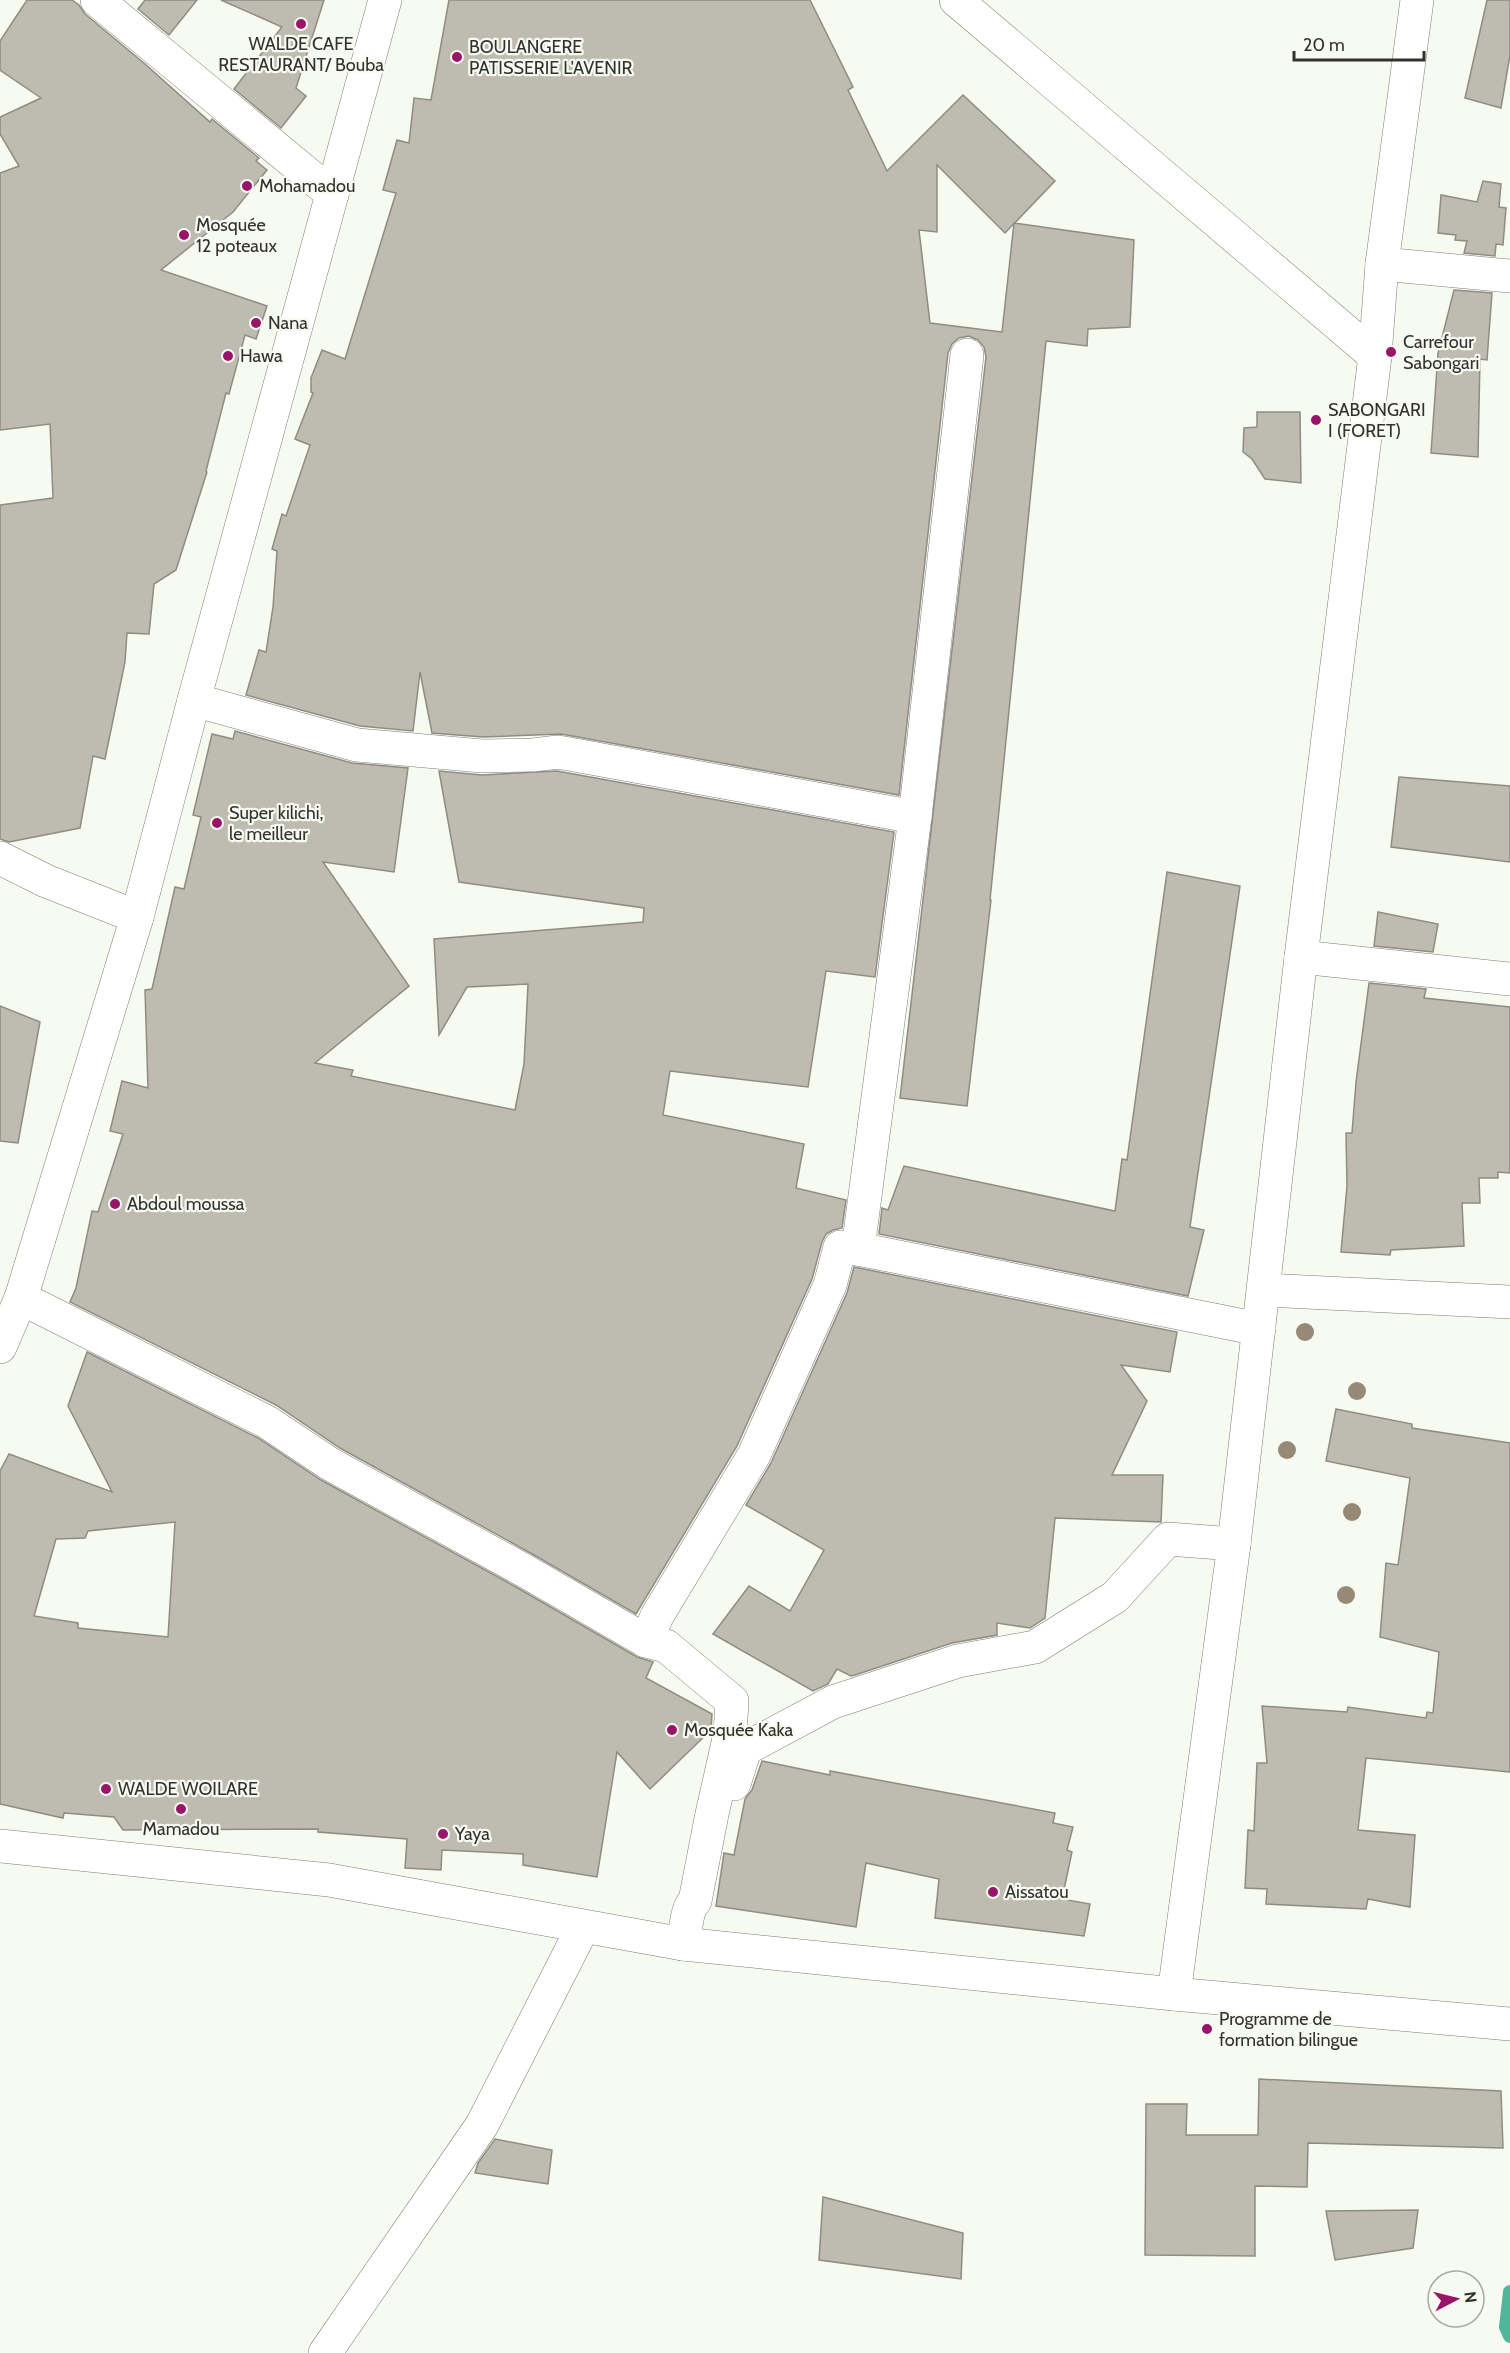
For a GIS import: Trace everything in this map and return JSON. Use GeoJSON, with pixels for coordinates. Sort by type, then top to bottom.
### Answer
{"type":"FeatureCollection","features":[{"type":"Feature","properties":{"kind":"street"},"geometry":{"type":"LineString","coordinates":[[97,0],[332,194]]}},
{"type":"Feature","properties":{"kind":"street"},"geometry":{"type":"LineString","coordinates":[[0,1347],[21,1298],[137,917],[384,0]]}},
{"type":"Feature","properties":{"kind":"street"},"geometry":{"type":"LineString","coordinates":[[956,0],[1375,356]]}},
{"type":"Feature","properties":{"kind":"street"},"geometry":{"type":"LineString","coordinates":[[1174,1994],[1234,1544],[1301,957],[1375,356],[1382,264],[1417,0]]}},
{"type":"Feature","properties":{"kind":"street"},"geometry":{"type":"LineString","coordinates":[[1382,264],[1510,276]]}},
{"type":"Feature","properties":{"kind":"street"},"geometry":{"type":"LineString","coordinates":[[858,1250],[915,817],[967,355]]}},
{"type":"Feature","properties":{"kind":"street"},"geometry":{"type":"LineString","coordinates":[[194,700],[357,745],[482,756],[558,752],[915,817]]}},
{"type":"Feature","properties":{"kind":"street"},"geometry":{"type":"LineString","coordinates":[[0,858],[46,881],[137,917]]}},
{"type":"Feature","properties":{"kind":"street"},"geometry":{"type":"LineString","coordinates":[[1301,957],[1510,979]]}},
{"type":"Feature","properties":{"kind":"street"},"geometry":{"type":"LineString","coordinates":[[646,1641],[657,1616],[754,1455],[830,1285],[840,1247],[1259,1329]]}},
{"type":"Feature","properties":{"kind":"street"},"geometry":{"type":"LineString","coordinates":[[1264,1290],[1510,1302]]}},
{"type":"Feature","properties":{"kind":"street"},"geometry":{"type":"LineString","coordinates":[[21,1298],[267,1422],[330,1464],[525,1571],[646,1641],[666,1646],[732,1701],[730,1734],[695,1901],[691,1904],[683,1944]]}},
{"type":"Feature","properties":{"kind":"street"},"geometry":{"type":"LineString","coordinates":[[700,1877],[711,1865],[745,1749],[833,1702],[958,1661],[1035,1647],[1115,1597],[1168,1539],[1234,1544]]}},
{"type":"Feature","properties":{"kind":"street"},"geometry":{"type":"LineString","coordinates":[[0,1846],[329,1880],[683,1944],[1174,1994],[1510,2024]]}},
{"type":"Feature","properties":{"kind":"street"},"geometry":{"type":"LineString","coordinates":[[326,2353],[482,2125],[583,1927]]}},
{"type":"Feature","properties":{"kind":"building"},"geometry":{"type":"Polygon","coordinates":[[[27,0],[72,0],[85,14],[210,122],[212,119],[259,158],[256,161],[267,170],[233,212],[161,270],[267,306],[256,339],[245,335],[229,394],[226,393],[207,472],[176,570],[154,584],[149,634],[127,633],[125,662],[105,759],[93,756],[80,828],[9,842],[0,839],[0,505],[53,498],[50,424],[0,430],[0,173],[19,166],[0,134],[0,117],[41,98],[0,70],[0,41],[27,0]]]}},
{"type":"Feature","properties":{"kind":"building"},"geometry":{"type":"Polygon","coordinates":[[[145,0],[197,0],[169,35],[138,9],[145,0]]]}},
{"type":"Feature","properties":{"kind":"building"},"geometry":{"type":"Polygon","coordinates":[[[221,0],[324,0],[296,88],[306,96],[281,128],[234,89],[282,27],[221,0]]]}},
{"type":"Feature","properties":{"kind":"building"},"geometry":{"type":"Polygon","coordinates":[[[449,0],[810,0],[853,87],[848,90],[887,171],[963,95],[1055,181],[1015,223],[1134,240],[1130,327],[1088,329],[1087,346],[1046,341],[991,900],[967,1106],[900,1098],[986,357],[984,347],[978,340],[969,336],[959,338],[952,344],[948,353],[899,795],[561,734],[483,737],[432,733],[420,672],[413,731],[360,726],[246,695],[259,650],[266,652],[273,607],[277,551],[272,549],[282,514],[286,516],[310,445],[295,439],[313,393],[311,392],[311,378],[322,350],[345,359],[396,193],[383,190],[397,140],[409,143],[414,98],[431,100],[449,0]],[[937,165],[937,232],[919,230],[930,323],[1002,332],[1014,224],[1005,233],[937,165]]]}},
{"type":"Feature","properties":{"kind":"building"},"geometry":{"type":"Polygon","coordinates":[[[1487,0],[1510,0],[1510,55],[1501,108],[1465,98],[1487,0]]]}},
{"type":"Feature","properties":{"kind":"building"},"geometry":{"type":"Polygon","coordinates":[[[1483,181],[1501,184],[1499,207],[1506,208],[1503,245],[1496,244],[1495,256],[1464,253],[1467,241],[1455,240],[1456,235],[1438,233],[1441,195],[1477,202],[1483,181]]]}},
{"type":"Feature","properties":{"kind":"building"},"geometry":{"type":"Polygon","coordinates":[[[1454,290],[1492,293],[1487,360],[1480,359],[1478,457],[1431,453],[1438,353],[1454,290]]]}},
{"type":"Feature","properties":{"kind":"building"},"geometry":{"type":"Polygon","coordinates":[[[1257,412],[1300,412],[1301,483],[1265,479],[1252,459],[1243,452],[1244,428],[1257,427],[1257,412]]]}},
{"type":"Feature","properties":{"kind":"building"},"geometry":{"type":"Polygon","coordinates":[[[235,731],[352,763],[408,768],[394,872],[323,862],[409,986],[315,1063],[353,1070],[351,1076],[515,1110],[524,1064],[528,984],[467,987],[439,1035],[434,939],[643,922],[644,908],[459,882],[439,771],[482,775],[557,771],[894,832],[875,977],[826,971],[808,1087],[670,1071],[663,1115],[804,1144],[796,1188],[846,1200],[842,1228],[826,1234],[822,1242],[812,1279],[737,1446],[636,1614],[340,1448],[276,1405],[70,1302],[76,1288],[92,1211],[98,1212],[123,1134],[110,1131],[122,1081],[148,1088],[145,990],[152,989],[175,887],[184,889],[201,817],[193,815],[212,734],[233,739],[235,731]]]}},
{"type":"Feature","properties":{"kind":"building"},"geometry":{"type":"Polygon","coordinates":[[[1399,777],[1510,786],[1510,862],[1391,847],[1399,777]]]}},
{"type":"Feature","properties":{"kind":"building"},"geometry":{"type":"Polygon","coordinates":[[[1167,872],[1240,886],[1190,1227],[1204,1230],[1188,1296],[879,1234],[882,1208],[888,1210],[904,1166],[1115,1211],[1122,1159],[1127,1160],[1167,872]]]}},
{"type":"Feature","properties":{"kind":"building"},"geometry":{"type":"Polygon","coordinates":[[[1378,912],[1438,924],[1433,952],[1374,946],[1378,912]]]}},
{"type":"Feature","properties":{"kind":"building"},"geometry":{"type":"Polygon","coordinates":[[[1369,983],[1426,989],[1424,998],[1510,1007],[1510,1173],[1498,1172],[1498,1178],[1479,1178],[1480,1203],[1462,1203],[1464,1246],[1391,1250],[1390,1255],[1341,1252],[1347,1186],[1346,1133],[1352,1133],[1369,983]]]}},
{"type":"Feature","properties":{"kind":"building"},"geometry":{"type":"Polygon","coordinates":[[[0,1006],[40,1022],[18,1143],[0,1141],[0,1006]]]}},
{"type":"Feature","properties":{"kind":"building"},"geometry":{"type":"Polygon","coordinates":[[[854,1267],[1177,1332],[1170,1372],[1121,1365],[1147,1401],[1112,1475],[1163,1475],[1161,1522],[1055,1518],[1045,1618],[1030,1628],[997,1623],[997,1635],[952,1643],[851,1676],[837,1669],[828,1684],[813,1691],[713,1634],[749,1586],[790,1611],[824,1550],[746,1505],[771,1463],[847,1293],[854,1267]]]}},
{"type":"Feature","properties":{"kind":"building"},"geometry":{"type":"Polygon","coordinates":[[[87,1352],[258,1438],[321,1480],[516,1587],[637,1657],[653,1662],[646,1678],[712,1714],[711,1730],[650,1789],[617,1752],[597,1877],[523,1865],[523,1854],[442,1850],[441,1870],[405,1868],[407,1839],[318,1832],[318,1829],[123,1830],[114,1817],[64,1813],[63,1818],[0,1804],[0,1471],[9,1454],[112,1492],[68,1406],[87,1352]],[[175,1522],[88,1531],[85,1538],[56,1539],[34,1616],[78,1623],[78,1628],[168,1637],[175,1522]]]}},
{"type":"Feature","properties":{"kind":"building"},"geometry":{"type":"Polygon","coordinates":[[[1336,1409],[1412,1424],[1412,1428],[1510,1443],[1510,1772],[1366,1758],[1358,1830],[1415,1835],[1410,1907],[1368,1899],[1366,1909],[1266,1904],[1267,1889],[1245,1888],[1248,1830],[1254,1831],[1257,1763],[1267,1763],[1262,1706],[1347,1712],[1348,1707],[1426,1718],[1427,1712],[1433,1713],[1439,1652],[1380,1637],[1386,1563],[1398,1565],[1410,1478],[1326,1461],[1336,1409]]]}},
{"type":"Feature","properties":{"kind":"building"},"geometry":{"type":"Polygon","coordinates":[[[762,1761],[830,1775],[830,1771],[1055,1813],[1053,1823],[1073,1827],[1067,1850],[1072,1852],[1062,1899],[1090,1904],[1084,1936],[935,1918],[939,1879],[866,1863],[856,1927],[716,1906],[724,1853],[734,1855],[745,1799],[752,1790],[762,1761]]]}},
{"type":"Feature","properties":{"kind":"building"},"geometry":{"type":"Polygon","coordinates":[[[1259,2079],[1501,2091],[1503,2148],[1308,2143],[1307,2187],[1255,2186],[1255,2256],[1145,2255],[1146,2104],[1187,2104],[1186,2135],[1258,2135],[1259,2079]]]}},
{"type":"Feature","properties":{"kind":"building"},"geometry":{"type":"Polygon","coordinates":[[[495,2139],[552,2150],[548,2184],[475,2173],[478,2163],[495,2139]]]}},
{"type":"Feature","properties":{"kind":"building"},"geometry":{"type":"Polygon","coordinates":[[[823,2197],[963,2233],[961,2279],[819,2260],[823,2197]]]}},
{"type":"Feature","properties":{"kind":"building"},"geometry":{"type":"Polygon","coordinates":[[[1418,2210],[1413,2248],[1335,2260],[1326,2211],[1418,2210]]]}},
{"type":"Feature","properties":{"kind":"waterway"},"geometry":{"type":"LineString","coordinates":[[1510,2292],[1506,2327],[1510,2336]]}},
{"type":"Feature","properties":{"kind":"place","name":"WALDE CAFE RESTAURANT/ Bouba"},"geometry":{"type":"Point","coordinates":[301,24]}},
{"type":"Feature","properties":{"kind":"place","name":"BOULANGERE PATISSERIE L'AVENIR"},"geometry":{"type":"Point","coordinates":[457,57]}},
{"type":"Feature","properties":{"kind":"place","name":"Mohamadou"},"geometry":{"type":"Point","coordinates":[247,186]}},
{"type":"Feature","properties":{"kind":"place","name":"Mosquée 12 poteaux"},"geometry":{"type":"Point","coordinates":[184,235]}},
{"type":"Feature","properties":{"kind":"place","name":"Nana"},"geometry":{"type":"Point","coordinates":[256,323]}},
{"type":"Feature","properties":{"kind":"place","name":"Carrefour Sabongari"},"geometry":{"type":"Point","coordinates":[1391,352]}},
{"type":"Feature","properties":{"kind":"place","name":"Hawa"},"geometry":{"type":"Point","coordinates":[228,356]}},
{"type":"Feature","properties":{"kind":"place","name":"SABONGARI I (FORET)"},"geometry":{"type":"Point","coordinates":[1316,420]}},
{"type":"Feature","properties":{"kind":"place","name":"Super kilichi, le meilleur"},"geometry":{"type":"Point","coordinates":[217,823]}},
{"type":"Feature","properties":{"kind":"place","name":"Abdoul moussa"},"geometry":{"type":"Point","coordinates":[115,1204]}},
{"type":"Feature","properties":{"kind":"place","name":"Mosquée Kaka"},"geometry":{"type":"Point","coordinates":[672,1730]}},
{"type":"Feature","properties":{"kind":"place","name":"WALDE WOILARE"},"geometry":{"type":"Point","coordinates":[106,1789]}},
{"type":"Feature","properties":{"kind":"place","name":"Mamadou"},"geometry":{"type":"Point","coordinates":[181,1809]}},
{"type":"Feature","properties":{"kind":"place","name":"Yaya"},"geometry":{"type":"Point","coordinates":[443,1834]}},
{"type":"Feature","properties":{"kind":"place","name":"Aissatou"},"geometry":{"type":"Point","coordinates":[993,1892]}},
{"type":"Feature","properties":{"kind":"place","name":"Programme de formation bilingue"},"geometry":{"type":"Point","coordinates":[1207,2029]}}]}
